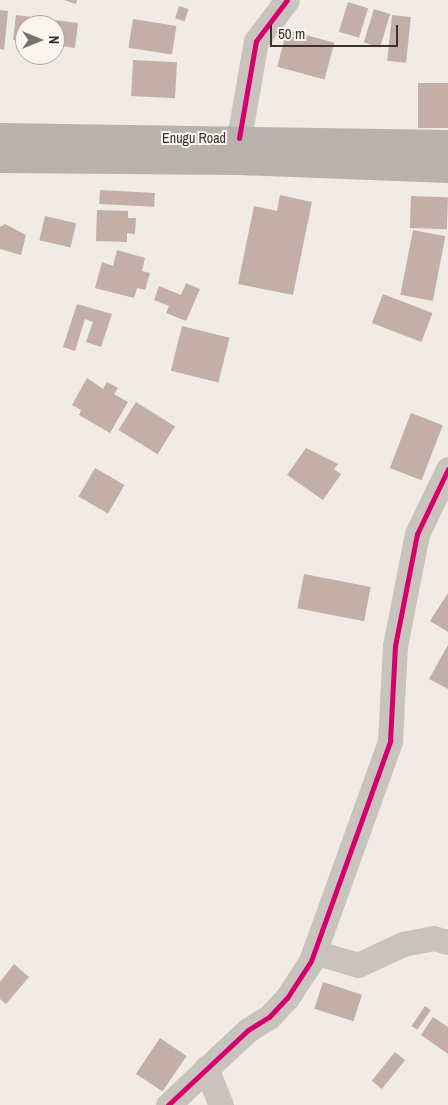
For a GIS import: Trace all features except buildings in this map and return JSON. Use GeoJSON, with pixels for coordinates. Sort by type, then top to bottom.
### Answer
{"type":"FeatureCollection","features":[{"type":"Feature","properties":{"kind":"main road","name":"Enugu Road"},"geometry":{"type":"LineString","coordinates":[[0,137],[240,138],[448,144]]}},
{"type":"Feature","properties":{"kind":"main road"},"geometry":{"type":"LineString","coordinates":[[0,159],[239,161],[448,169]]}},
{"type":"Feature","properties":{"kind":"street"},"geometry":{"type":"LineString","coordinates":[[240,138],[256,41],[287,0]]}},
{"type":"Feature","properties":{"kind":"street"},"geometry":{"type":"LineString","coordinates":[[168,1105],[206,1068],[287,998],[314,952],[390,741],[395,646],[415,543],[448,469]]}},
{"type":"Feature","properties":{"kind":"street"},"geometry":{"type":"LineString","coordinates":[[314,952],[358,965],[403,944],[433,938],[448,942]]}},
{"type":"Feature","properties":{"kind":"street"},"geometry":{"type":"LineString","coordinates":[[206,1068],[221,1105]]}},
{"type":"Feature","properties":{"kind":"cycle path"},"geometry":{"type":"LineString","coordinates":[[239,138],[256,41],[287,0]]}},
{"type":"Feature","properties":{"kind":"cycle path"},"geometry":{"type":"LineString","coordinates":[[168,1105],[248,1030],[269,1017],[287,998],[311,961],[390,741],[395,646],[417,534],[448,469]]}}]}
